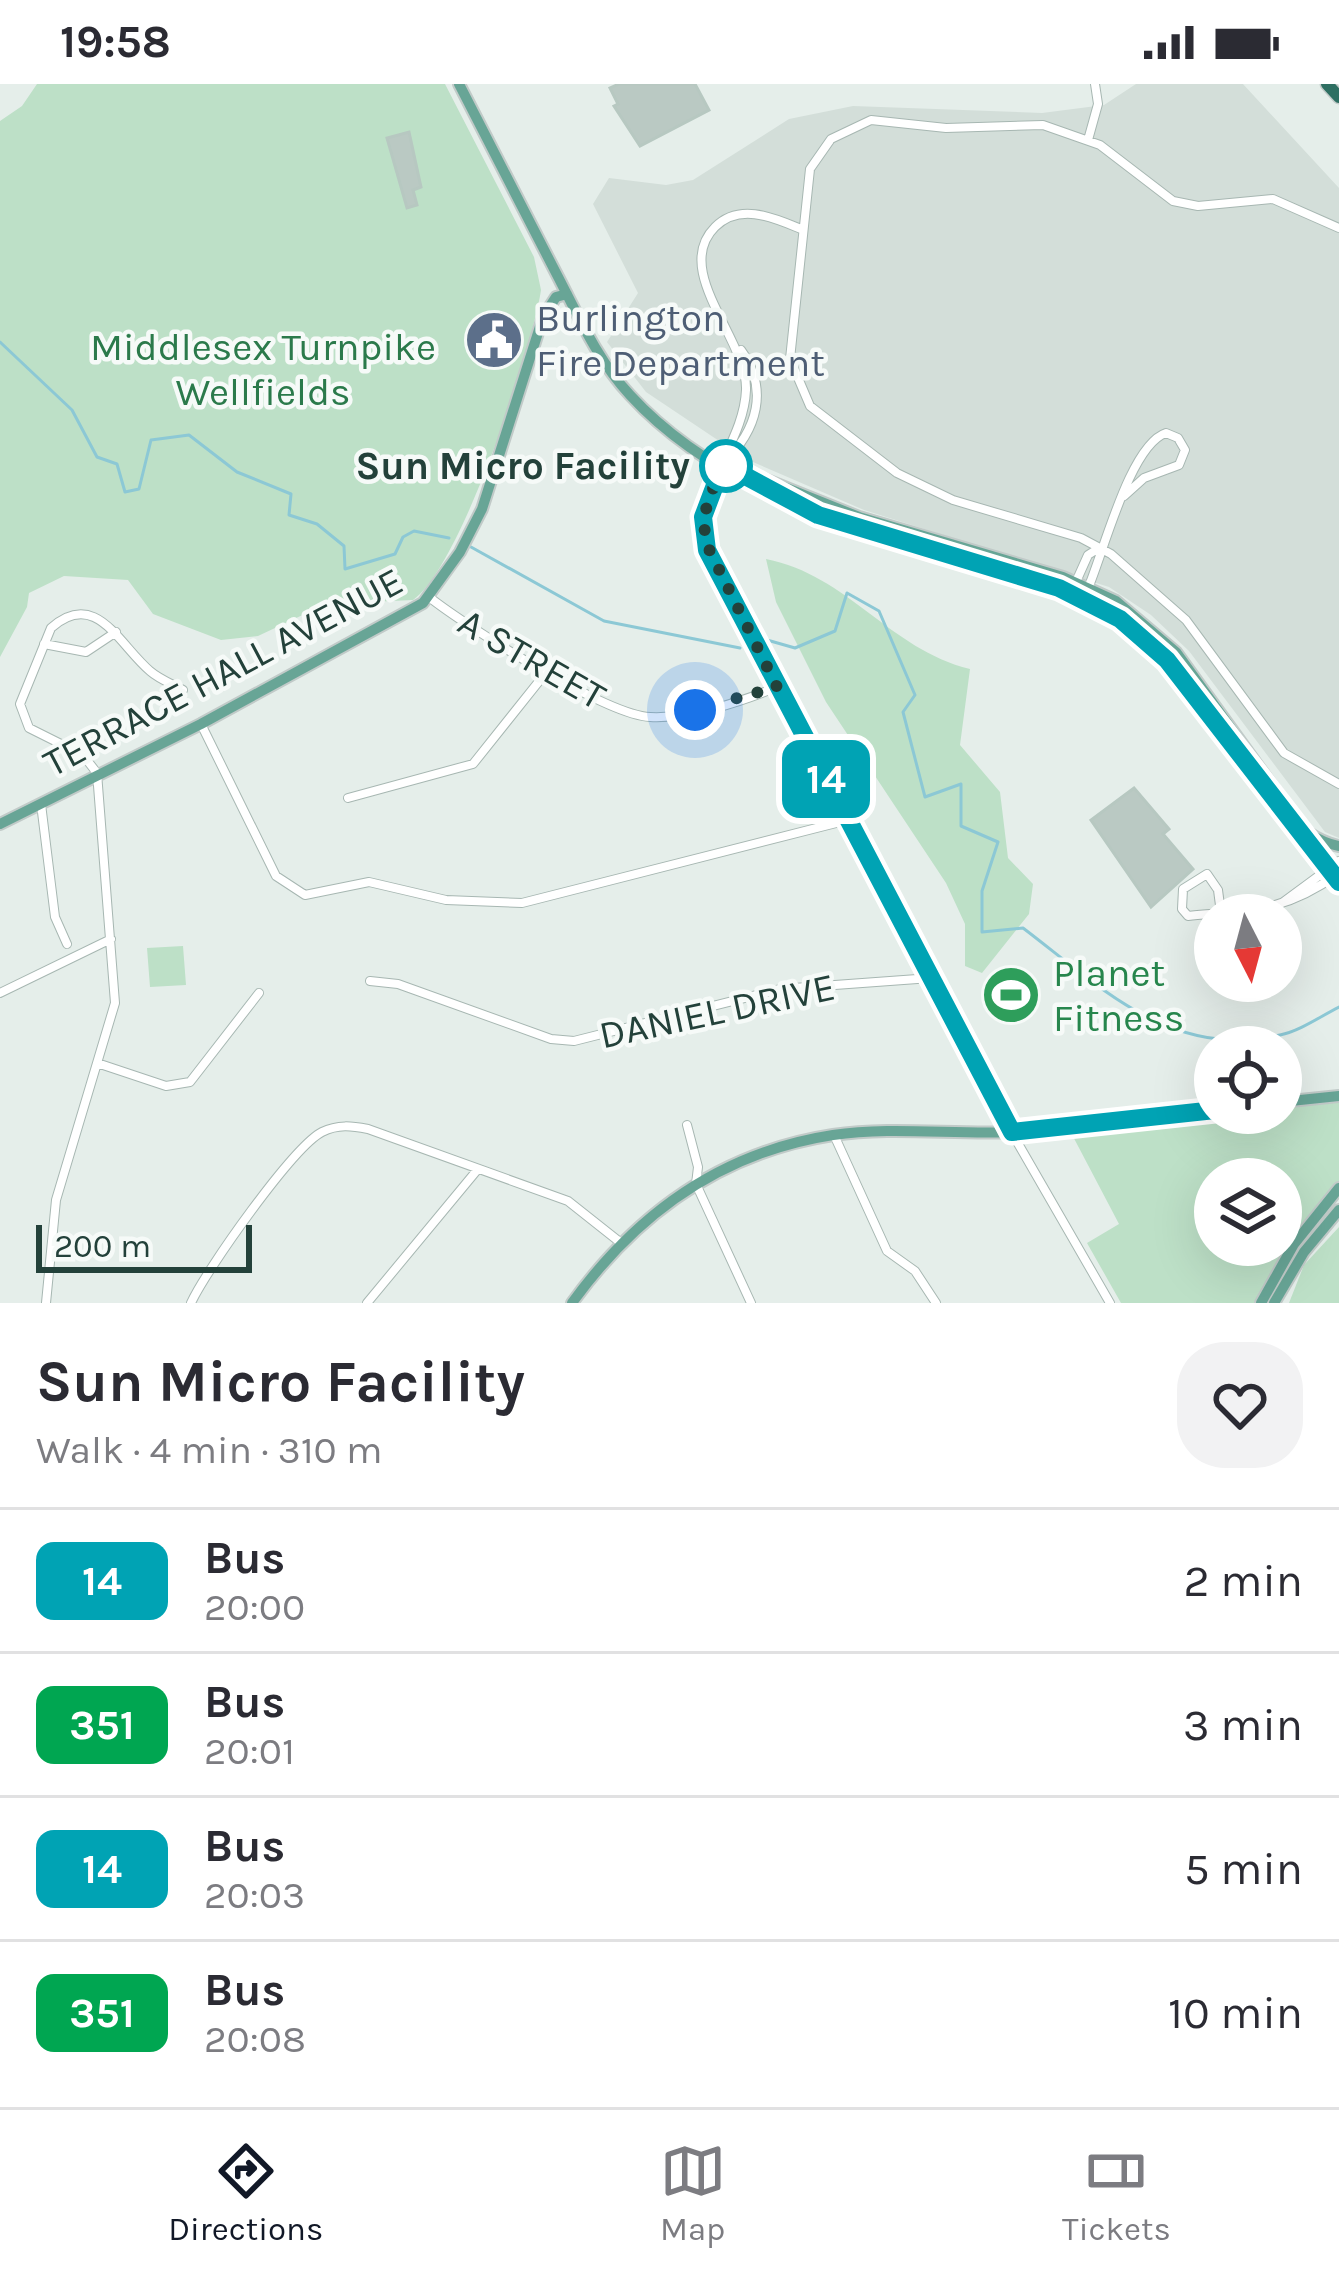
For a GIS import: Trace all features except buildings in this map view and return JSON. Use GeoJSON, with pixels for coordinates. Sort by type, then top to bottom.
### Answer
{"type":"FeatureCollection","features":[{"type":"Feature","properties":{"kind":"highway"},"geometry":{"type":"LineString","coordinates":[[1327,84],[1339,97]]}},
{"type":"Feature","properties":{"kind":"main road"},"geometry":{"type":"LineString","coordinates":[[459,84],[567,293],[628,394],[668,431],[723,464],[860,517],[1080,590],[1138,616],[1176,652],[1336,872]]}},
{"type":"Feature","properties":{"kind":"main road","name":"TERRACE HALL AVENUE"},"geometry":{"type":"LineString","coordinates":[[0,824],[393,623],[429,597],[482,509],[543,317],[556,297],[567,293]]}},
{"type":"Feature","properties":{"kind":"main road"},"geometry":{"type":"LineString","coordinates":[[1301,829],[1339,846]]}},
{"type":"Feature","properties":{"kind":"main road"},"geometry":{"type":"LineString","coordinates":[[1302,1100],[1339,1096]]}},
{"type":"Feature","properties":{"kind":"main road"},"geometry":{"type":"LineString","coordinates":[[575,1302],[621,1243],[696,1184],[754,1155],[834,1135],[1012,1132],[1194,1112]]}},
{"type":"Feature","properties":{"kind":"main road"},"geometry":{"type":"LineString","coordinates":[[1261,1303],[1294,1244],[1339,1188]]}},
{"type":"Feature","properties":{"kind":"main road"},"geometry":{"type":"LineString","coordinates":[[1274,1303],[1304,1252],[1339,1210]]}},
{"type":"Feature","properties":{"kind":"street"},"geometry":{"type":"LineString","coordinates":[[1088,140],[1098,104],[1096,84]]}},
{"type":"Feature","properties":{"kind":"street"},"geometry":{"type":"LineString","coordinates":[[1339,228],[1273,199],[1198,206],[1173,201],[1118,156],[1043,125],[858,124],[831,139],[816,157],[806,182],[790,359],[796,383],[810,406],[879,460],[932,491],[1101,548],[1186,620],[1284,753],[1339,784]]}},
{"type":"Feature","properties":{"kind":"street"},"geometry":{"type":"LineString","coordinates":[[801,229],[745,213],[720,222],[708,235],[702,273],[733,339],[746,394],[705,508],[704,539],[1012,1132],[1110,1303]]}},
{"type":"Feature","properties":{"kind":"street"},"geometry":{"type":"LineString","coordinates":[[1080,590],[1088,555],[1101,548],[1124,496],[1151,441],[1170,434],[1183,444],[1183,460],[1170,470],[1144,478],[1124,496]]}},
{"type":"Feature","properties":{"kind":"street"},"geometry":{"type":"LineString","coordinates":[[1151,441],[1150,461],[1170,470]]}},
{"type":"Feature","properties":{"kind":"street","name":"A STREET"},"geometry":{"type":"LineString","coordinates":[[429,597],[616,708],[647,717],[777,687]]}},
{"type":"Feature","properties":{"kind":"street"},"geometry":{"type":"LineString","coordinates":[[46,1303],[56,1200],[115,1003],[97,773],[82,755],[24,722],[20,704],[44,644],[59,621],[79,614],[99,617],[148,670],[183,690]]}},
{"type":"Feature","properties":{"kind":"street"},"geometry":{"type":"LineString","coordinates":[[44,644],[86,652],[116,632]]}},
{"type":"Feature","properties":{"kind":"street"},"geometry":{"type":"LineString","coordinates":[[348,798],[473,764],[548,670]]}},
{"type":"Feature","properties":{"kind":"street"},"geometry":{"type":"LineString","coordinates":[[202,724],[276,876],[305,895],[369,882],[446,900],[522,903],[848,820]]}},
{"type":"Feature","properties":{"kind":"street"},"geometry":{"type":"LineString","coordinates":[[41,802],[55,917],[67,944]]}},
{"type":"Feature","properties":{"kind":"street"},"geometry":{"type":"LineString","coordinates":[[1302,898],[1336,872]]}},
{"type":"Feature","properties":{"kind":"street"},"geometry":{"type":"LineString","coordinates":[[1207,874],[1218,890],[1221,913],[1188,916],[1182,909],[1183,889],[1207,874]]}},
{"type":"Feature","properties":{"kind":"street"},"geometry":{"type":"LineString","coordinates":[[0,993],[111,939]]}},
{"type":"Feature","properties":{"kind":"street","name":"DANIEL DRIVE"},"geometry":{"type":"LineString","coordinates":[[370,981],[398,984],[551,1039],[574,1041],[801,986],[931,978]]}},
{"type":"Feature","properties":{"kind":"street"},"geometry":{"type":"LineString","coordinates":[[97,1063],[166,1086],[190,1082],[259,993]]}},
{"type":"Feature","properties":{"kind":"street"},"geometry":{"type":"LineString","coordinates":[[687,1125],[698,1167],[696,1184],[751,1303]]}},
{"type":"Feature","properties":{"kind":"street"},"geometry":{"type":"LineString","coordinates":[[191,1303],[291,1161],[327,1130],[368,1129],[568,1201],[621,1243]]}},
{"type":"Feature","properties":{"kind":"street"},"geometry":{"type":"LineString","coordinates":[[834,1135],[887,1251],[913,1269],[936,1303]]}},
{"type":"Feature","properties":{"kind":"street"},"geometry":{"type":"LineString","coordinates":[[367,1303],[479,1168]]}},
{"type":"Feature","properties":{"kind":"shaded area"},"geometry":{"type":"Polygon","coordinates":[[[1136,84],[1243,84],[1339,188],[1339,838],[1325,832],[1189,651],[1151,615],[1109,587],[864,510],[746,459],[646,392],[607,342],[638,293],[593,204],[609,178],[666,185],[693,180],[789,119],[853,106],[1042,113],[1104,105],[1136,84]]]}},
{"type":"Feature","properties":{"kind":"green space","name":"Middlesex Turnpike Wellfields"},"geometry":{"type":"Polygon","coordinates":[[[37,84],[445,84],[534,257],[541,290],[524,360],[472,504],[432,580],[413,600],[326,604],[258,636],[221,640],[153,614],[128,580],[64,576],[29,593],[27,607],[0,657],[0,121],[22,106],[37,84]]]}},
{"type":"Feature","properties":{"kind":"green space"},"geometry":{"type":"Polygon","coordinates":[[[766,559],[821,580],[915,646],[970,669],[960,745],[1000,792],[1008,858],[1033,884],[1029,914],[982,973],[965,966],[965,924],[946,883],[826,702],[776,602],[766,559]]]}},
{"type":"Feature","properties":{"kind":"green space"},"geometry":{"type":"Polygon","coordinates":[[[183,946],[186,985],[150,987],[147,948],[183,946]]]}},
{"type":"Feature","properties":{"kind":"green space"},"geometry":{"type":"Polygon","coordinates":[[[1339,1096],[1339,1188],[1302,1234],[1302,1158],[1194,1158],[1194,1266],[1282,1266],[1261,1303],[1121,1303],[1087,1243],[1119,1224],[1068,1127],[1194,1115],[1194,1134],[1302,1134],[1302,1100],[1339,1096]]]}},
{"type":"Feature","properties":{"kind":"green space"},"geometry":{"type":"Polygon","coordinates":[[[1339,1227],[1339,1303],[1289,1303],[1304,1265],[1339,1227]]]}},
{"type":"Feature","properties":{"kind":"waterway"},"geometry":{"type":"LineString","coordinates":[[0,342],[72,410],[97,457],[117,464],[125,492],[139,489],[151,440],[189,435],[237,472],[291,494],[289,515],[317,524],[344,546],[345,569],[395,554],[403,537],[414,531],[449,538]]}},
{"type":"Feature","properties":{"kind":"waterway"},"geometry":{"type":"LineString","coordinates":[[471,547],[604,621],[740,648]]}},
{"type":"Feature","properties":{"kind":"waterway"},"geometry":{"type":"LineString","coordinates":[[767,640],[795,648],[835,631],[847,593],[879,611],[915,695],[903,712],[925,797],[961,784],[961,826],[998,842],[982,891],[982,932],[1023,928],[1141,1013],[1205,1037],[1241,1040],[1280,1035],[1339,1007]]}},
{"type":"Feature","properties":{"kind":"bus line","name":"14"},"geometry":{"type":"LineString","coordinates":[[1194,1112],[1012,1132],[707,550],[703,517],[723,464],[769,493],[818,515],[1059,588],[1120,619],[1167,660],[1339,882]]}},
{"type":"Feature","properties":{"kind":"place","name":"Burlington Fire Department"},"geometry":{"type":"Point","coordinates":[494,340]}},
{"type":"Feature","properties":{"kind":"place","name":"Sun Micro Facility"},"geometry":{"type":"Point","coordinates":[726,466]}},
{"type":"Feature","properties":{"kind":"place","name":"Planet Fitness"},"geometry":{"type":"Point","coordinates":[1011,995]}},
{"type":"Feature","properties":{"kind":"route"},"geometry":{"type":"LineString","coordinates":[[695,710],[777,687],[704,539],[707,499],[723,464],[726,466]]}}]}
